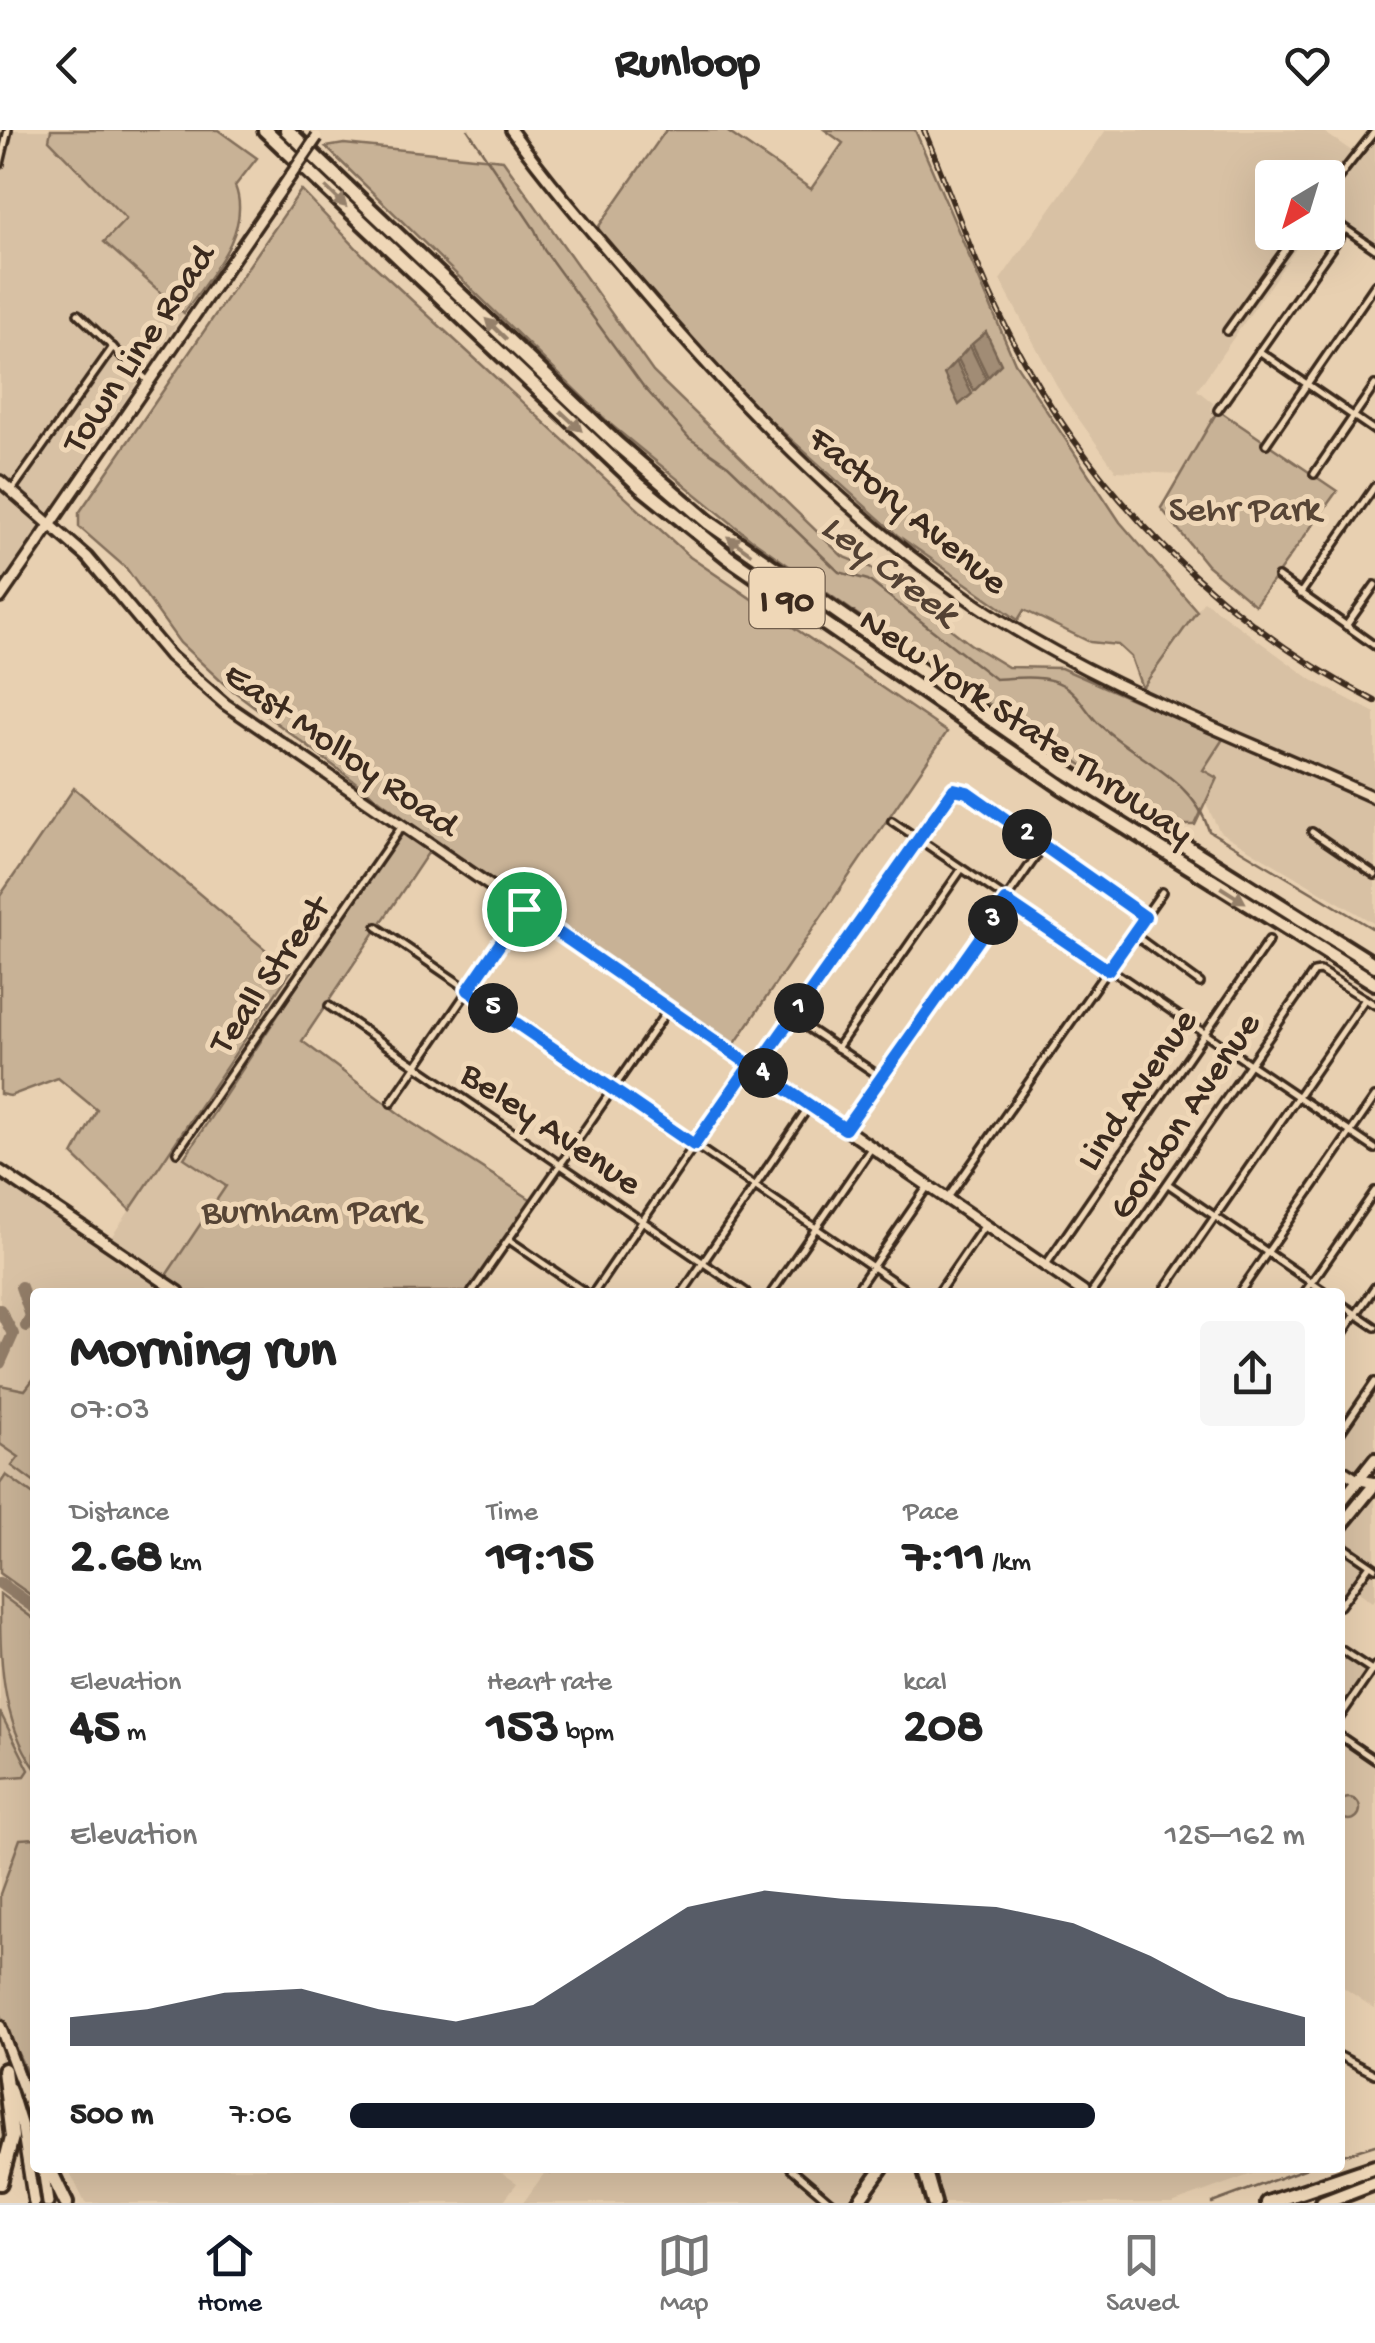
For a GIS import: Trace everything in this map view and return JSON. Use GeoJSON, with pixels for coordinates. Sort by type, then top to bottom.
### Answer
{"type":"FeatureCollection","features":[{"type":"Feature","properties":{"kind":"highway","name":"New York State Thruway"},"geometry":{"type":"LineString","coordinates":[[265,130],[640,486],[728,557],[1062,787],[1375,983]]}},
{"type":"Feature","properties":{"kind":"highway","name":"New York State Thruway"},"geometry":{"type":"LineString","coordinates":[[287,130],[616,443],[708,522],[1066,772],[1375,965]]}},
{"type":"Feature","properties":{"kind":"highway"},"geometry":{"type":"LineString","coordinates":[[0,2183],[12,2136],[2,2066]]}},
{"type":"Feature","properties":{"kind":"highway"},"geometry":{"type":"LineString","coordinates":[[1268,2203],[1375,2166]]}},
{"type":"Feature","properties":{"kind":"highway"},"geometry":{"type":"LineString","coordinates":[[49,2173],[66,2203]]}},
{"type":"Feature","properties":{"kind":"highway"},"geometry":{"type":"LineString","coordinates":[[925,2173],[931,2203]]}},
{"type":"Feature","properties":{"kind":"highway"},"geometry":{"type":"LineString","coordinates":[[1323,2203],[1375,2183]]}},
{"type":"Feature","properties":{"kind":"main road"},"geometry":{"type":"LineString","coordinates":[[1345,1496],[1375,1459]]}},
{"type":"Feature","properties":{"kind":"main road"},"geometry":{"type":"LineString","coordinates":[[1345,1521],[1375,1483]]}},
{"type":"Feature","properties":{"kind":"main road"},"geometry":{"type":"LineString","coordinates":[[857,2203],[878,2173]]}},
{"type":"Feature","properties":{"kind":"street"},"geometry":{"type":"LineString","coordinates":[[0,164],[8,130]]}},
{"type":"Feature","properties":{"kind":"street","name":"Factory Avenue"},"geometry":{"type":"LineString","coordinates":[[511,130],[727,389],[793,456],[917,561],[974,604],[1056,651],[1375,798]]}},
{"type":"Feature","properties":{"kind":"street"},"geometry":{"type":"LineString","coordinates":[[1345,170],[1375,131]]}},
{"type":"Feature","properties":{"kind":"street","name":"Town Line Road"},"geometry":{"type":"LineString","coordinates":[[0,598],[319,133]]}},
{"type":"Feature","properties":{"kind":"street"},"geometry":{"type":"LineString","coordinates":[[1345,229],[1375,249]]}},
{"type":"Feature","properties":{"kind":"street"},"geometry":{"type":"LineString","coordinates":[[1227,331],[1285,250]]}},
{"type":"Feature","properties":{"kind":"street"},"geometry":{"type":"LineString","coordinates":[[1218,410],[1330,250]]}},
{"type":"Feature","properties":{"kind":"street"},"geometry":{"type":"LineString","coordinates":[[1266,444],[1375,285]]}},
{"type":"Feature","properties":{"kind":"street"},"geometry":{"type":"LineString","coordinates":[[78,314],[148,382]]}},
{"type":"Feature","properties":{"kind":"street"},"geometry":{"type":"LineString","coordinates":[[12,490],[113,347]]}},
{"type":"Feature","properties":{"kind":"street"},"geometry":{"type":"LineString","coordinates":[[1260,352],[1375,431]]}},
{"type":"Feature","properties":{"kind":"street"},"geometry":{"type":"LineString","coordinates":[[1314,474],[1375,385]]}},
{"type":"Feature","properties":{"kind":"street","name":"East Molloy Road"},"geometry":{"type":"LineString","coordinates":[[0,482],[100,570],[170,656],[202,686],[1077,1288]]}},
{"type":"Feature","properties":{"kind":"street"},"geometry":{"type":"LineString","coordinates":[[1300,594],[1375,486]]}},
{"type":"Feature","properties":{"kind":"street"},"geometry":{"type":"LineString","coordinates":[[1278,578],[1375,646]]}},
{"type":"Feature","properties":{"kind":"street"},"geometry":{"type":"LineString","coordinates":[[1346,626],[1375,586]]}},
{"type":"Feature","properties":{"kind":"street"},"geometry":{"type":"LineString","coordinates":[[597,1288],[694,1145],[792,1018],[948,795],[960,788],[967,792],[1145,917]]}},
{"type":"Feature","properties":{"kind":"street"},"geometry":{"type":"LineString","coordinates":[[892,822],[1375,1148]]}},
{"type":"Feature","properties":{"kind":"street","name":"Teall Street"},"geometry":{"type":"LineString","coordinates":[[176,1152],[402,826]]}},
{"type":"Feature","properties":{"kind":"street"},"geometry":{"type":"LineString","coordinates":[[1312,832],[1375,875]]}},
{"type":"Feature","properties":{"kind":"street"},"geometry":{"type":"LineString","coordinates":[[845,1129],[1044,846]]}},
{"type":"Feature","properties":{"kind":"street"},"geometry":{"type":"LineString","coordinates":[[837,1048],[961,869]]}},
{"type":"Feature","properties":{"kind":"street"},"geometry":{"type":"LineString","coordinates":[[947,1199],[1162,892]]}},
{"type":"Feature","properties":{"kind":"street"},"geometry":{"type":"LineString","coordinates":[[390,1103],[524,909]]}},
{"type":"Feature","properties":{"kind":"street"},"geometry":{"type":"LineString","coordinates":[[377,927],[903,1288]]}},
{"type":"Feature","properties":{"kind":"street"},"geometry":{"type":"LineString","coordinates":[[1132,934],[1200,983]]}},
{"type":"Feature","properties":{"kind":"street","name":"Lind Avenue"},"geometry":{"type":"LineString","coordinates":[[1045,1266],[1269,940]]}},
{"type":"Feature","properties":{"kind":"street","name":"Gordon Avenue"},"geometry":{"type":"LineString","coordinates":[[1095,1288],[1308,978],[1320,971],[1365,999]]}},
{"type":"Feature","properties":{"kind":"street"},"geometry":{"type":"LineString","coordinates":[[1166,1288],[1365,999],[1375,1005]]}},
{"type":"Feature","properties":{"kind":"street","name":"Beley Avenue"},"geometry":{"type":"LineString","coordinates":[[329,1006],[740,1288]]}},
{"type":"Feature","properties":{"kind":"street"},"geometry":{"type":"LineString","coordinates":[[475,1288],[669,1008]]}},
{"type":"Feature","properties":{"kind":"street"},"geometry":{"type":"LineString","coordinates":[[792,1018],[882,1078]]}},
{"type":"Feature","properties":{"kind":"street"},"geometry":{"type":"LineString","coordinates":[[1243,1288],[1375,1097]]}},
{"type":"Feature","properties":{"kind":"street"},"geometry":{"type":"LineString","coordinates":[[686,1288],[810,1105]]}},
{"type":"Feature","properties":{"kind":"street"},"geometry":{"type":"LineString","coordinates":[[775,1288],[872,1147]]}},
{"type":"Feature","properties":{"kind":"street"},"geometry":{"type":"LineString","coordinates":[[0,1171],[172,1288]]}},
{"type":"Feature","properties":{"kind":"street"},"geometry":{"type":"LineString","coordinates":[[1168,1184],[1320,1288]]}},
{"type":"Feature","properties":{"kind":"street"},"geometry":{"type":"LineString","coordinates":[[858,1288],[928,1186]]}},
{"type":"Feature","properties":{"kind":"street"},"geometry":{"type":"LineString","coordinates":[[1309,1288],[1375,1191]]}},
{"type":"Feature","properties":{"kind":"street"},"geometry":{"type":"LineString","coordinates":[[942,1288],[985,1225]]}},
{"type":"Feature","properties":{"kind":"street"},"geometry":{"type":"LineString","coordinates":[[508,1240],[578,1288]]}},
{"type":"Feature","properties":{"kind":"street"},"geometry":{"type":"LineString","coordinates":[[1345,1330],[1375,1287]]}},
{"type":"Feature","properties":{"kind":"street"},"geometry":{"type":"LineString","coordinates":[[1345,1306],[1375,1326]]}},
{"type":"Feature","properties":{"kind":"street"},"geometry":{"type":"LineString","coordinates":[[1345,1426],[1375,1382]]}},
{"type":"Feature","properties":{"kind":"street"},"geometry":{"type":"LineString","coordinates":[[1345,1471],[1356,1479],[1375,1483]]}},
{"type":"Feature","properties":{"kind":"street"},"geometry":{"type":"LineString","coordinates":[[1345,1547],[1373,1566],[1345,1600]]}},
{"type":"Feature","properties":{"kind":"street"},"geometry":{"type":"LineString","coordinates":[[1345,1652],[1374,1669],[1345,1710]]}},
{"type":"Feature","properties":{"kind":"street"},"geometry":{"type":"LineString","coordinates":[[1345,1739],[1375,1760]]}},
{"type":"Feature","properties":{"kind":"street"},"geometry":{"type":"LineString","coordinates":[[0,2026],[30,2107]]}},
{"type":"Feature","properties":{"kind":"street"},"geometry":{"type":"LineString","coordinates":[[1345,2059],[1375,2074]]}},
{"type":"Feature","properties":{"kind":"street"},"geometry":{"type":"LineString","coordinates":[[2,2066],[22,2127],[34,2203]]}},
{"type":"Feature","properties":{"kind":"street"},"geometry":{"type":"LineString","coordinates":[[46,2173],[48,2203]]}},
{"type":"Feature","properties":{"kind":"street"},"geometry":{"type":"LineString","coordinates":[[797,2173],[832,2203]]}},
{"type":"Feature","properties":{"kind":"shaded area"},"geometry":{"type":"Polygon","coordinates":[[[0,130],[51,130],[49,140],[127,219],[105,243],[184,313],[0,585],[0,130]]]}},
{"type":"Feature","properties":{"kind":"shaded area"},"geometry":{"type":"Polygon","coordinates":[[[1106,130],[1321,130],[1359,156],[1375,140],[1375,246],[1345,226],[1345,160],[1255,160],[1255,250],[1295,250],[1197,390],[1213,403],[1211,409],[1219,418],[1180,474],[1116,471],[1063,397],[1000,280],[1106,130]]]}},
{"type":"Feature","properties":{"kind":"shaded area"},"geometry":{"type":"Polygon","coordinates":[[[986,332],[1001,364],[988,377],[972,344],[986,332]]]}},
{"type":"Feature","properties":{"kind":"shaded area"},"geometry":{"type":"Polygon","coordinates":[[[970,346],[986,379],[974,391],[958,359],[970,346]]]}},
{"type":"Feature","properties":{"kind":"shaded area"},"geometry":{"type":"Polygon","coordinates":[[[956,361],[972,394],[959,405],[944,374],[956,361]]]}},
{"type":"Feature","properties":{"kind":"shaded area"},"geometry":{"type":"Polygon","coordinates":[[[1204,601],[1312,680],[1375,713],[1375,924],[1220,832],[1205,802],[1216,778],[1203,770],[1231,726],[1142,688],[1204,601]]]}},
{"type":"Feature","properties":{"kind":"shaded area"},"geometry":{"type":"Polygon","coordinates":[[[171,1150],[226,1185],[165,1277],[110,1239],[171,1150]]]}},
{"type":"Feature","properties":{"kind":"shaded area"},"geometry":{"type":"Polygon","coordinates":[[[0,1177],[160,1288],[30,1288],[30,2129],[0,2139],[0,1177]]]}},
{"type":"Feature","properties":{"kind":"shaded area"},"geometry":{"type":"Polygon","coordinates":[[[1375,1389],[1375,1453],[1345,1490],[1345,1431],[1375,1389]]]}},
{"type":"Feature","properties":{"kind":"shaded area"},"geometry":{"type":"Polygon","coordinates":[[[1375,1496],[1373,1602],[1356,1590],[1345,1605],[1345,1531],[1375,1496]]]}},
{"type":"Feature","properties":{"kind":"shaded area"},"geometry":{"type":"Polygon","coordinates":[[[1345,1656],[1366,1670],[1345,1704],[1345,1656]]]}},
{"type":"Feature","properties":{"kind":"shaded area"},"geometry":{"type":"Polygon","coordinates":[[[1345,1744],[1375,1765],[1375,2009],[1345,1988],[1345,1744]]]}},
{"type":"Feature","properties":{"kind":"shaded area"},"geometry":{"type":"Polygon","coordinates":[[[70,2173],[502,2173],[517,2183],[502,2203],[85,2203],[70,2173]]]}},
{"type":"Feature","properties":{"kind":"shaded area"},"geometry":{"type":"Polygon","coordinates":[[[544,2173],[866,2173],[845,2203],[523,2203],[544,2173]]]}},
{"type":"Feature","properties":{"kind":"shaded area"},"geometry":{"type":"Polygon","coordinates":[[[934,2173],[1255,2173],[1172,2203],[943,2203],[934,2173]]]}},
{"type":"Feature","properties":{"kind":"green space"},"geometry":{"type":"Polygon","coordinates":[[[51,130],[218,130],[257,158],[235,186],[239,203],[233,237],[184,313],[104,242],[126,219],[49,140],[51,130]]]}},
{"type":"Feature","properties":{"kind":"green space"},"geometry":{"type":"Polygon","coordinates":[[[666,130],[725,130],[811,189],[843,143],[825,130],[915,130],[1015,363],[1120,522],[1197,611],[1142,688],[1131,657],[1118,645],[1090,642],[1024,610],[1018,620],[897,535],[731,385],[597,229],[666,130]]]}},
{"type":"Feature","properties":{"kind":"green space"},"geometry":{"type":"Polygon","coordinates":[[[344,144],[503,160],[653,372],[842,556],[870,567],[970,644],[1008,667],[1061,668],[1223,739],[1203,770],[1217,778],[1195,825],[1173,825],[919,658],[751,539],[610,424],[326,147],[344,144]]]}},
{"type":"Feature","properties":{"kind":"green space"},"geometry":{"type":"Polygon","coordinates":[[[301,190],[365,257],[690,557],[947,732],[734,1045],[406,820],[223,683],[180,643],[126,568],[79,527],[79,513],[301,190]]]}},
{"type":"Feature","properties":{"kind":"green space","name":"Sehr Park"},"geometry":{"type":"Polygon","coordinates":[[[1218,410],[1337,491],[1255,605],[1207,565],[1161,508],[1218,410]]]}},
{"type":"Feature","properties":{"kind":"green space"},"geometry":{"type":"Polygon","coordinates":[[[74,788],[291,971],[130,1210],[73,1155],[97,1110],[58,1078],[10,1096],[0,1094],[0,896],[74,788]]]}},
{"type":"Feature","properties":{"kind":"green space","name":"Burnham Park"},"geometry":{"type":"Polygon","coordinates":[[[399,831],[430,850],[302,1041],[409,1121],[532,1200],[472,1288],[181,1288],[165,1277],[226,1186],[184,1158],[399,831]]]}},
{"type":"Feature","properties":{"kind":"green space"},"geometry":{"type":"Polygon","coordinates":[[[30,1384],[30,1479],[12,1466],[19,1457],[0,1444],[0,1385],[25,1390],[30,1384]]]}},
{"type":"Feature","properties":{"kind":"green space"},"geometry":{"type":"Polygon","coordinates":[[[6,1475],[30,1492],[30,1594],[0,1573],[0,1484],[6,1475]]]}},
{"type":"Feature","properties":{"kind":"green space"},"geometry":{"type":"Polygon","coordinates":[[[0,1594],[30,1616],[30,1760],[15,1729],[2,1663],[0,1594]]]}},
{"type":"Feature","properties":{"kind":"green space"},"geometry":{"type":"Polygon","coordinates":[[[0,1712],[29,1770],[25,1776],[0,1778],[0,1712]]]}},
{"type":"Feature","properties":{"kind":"green space"},"geometry":{"type":"Polygon","coordinates":[[[1345,1799],[1353,1799],[1359,1805],[1357,1817],[1345,1819],[1345,1799]]]}},
{"type":"Feature","properties":{"kind":"green space"},"geometry":{"type":"Polygon","coordinates":[[[30,1838],[30,2079],[0,2015],[0,1894],[20,1839],[30,1838]]]}},
{"type":"Feature","properties":{"kind":"waterway","name":"Ley Creek"},"geometry":{"type":"LineString","coordinates":[[468,130],[535,230],[544,250],[643,386],[689,438],[728,465],[839,572],[868,580],[995,679],[1039,678],[1063,685],[1100,725],[1191,797],[1209,831],[1375,930]]}},
{"type":"Feature","properties":{"kind":"waterway"},"geometry":{"type":"LineString","coordinates":[[1345,2154],[1375,2145]]}},
{"type":"Feature","properties":{"kind":"waterway"},"geometry":{"type":"LineString","coordinates":[[1212,2203],[1293,2173]]}},
{"type":"Feature","properties":{"kind":"taxiway"},"geometry":{"type":"LineString","coordinates":[[21,1287],[30,1313]]}},
{"type":"Feature","properties":{"kind":"taxiway"},"geometry":{"type":"LineString","coordinates":[[0,1310],[13,1334],[0,1363]]}},
{"type":"Feature","properties":{"kind":"taxiway"},"geometry":{"type":"LineString","coordinates":[[26,1326],[30,1318]]}},
{"type":"Feature","properties":{"kind":"taxiway"},"geometry":{"type":"LineString","coordinates":[[0,1583],[30,1604]]}},
{"type":"Feature","properties":{"kind":"railway"},"geometry":{"type":"LineString","coordinates":[[924,130],[1000,316],[1045,397],[1082,451],[1166,549],[1214,593],[1264,633],[1375,701]]}},
{"type":"Feature","properties":{"kind":"route"},"geometry":{"type":"LineString","coordinates":[[954,789],[967,792],[1145,917],[1108,970],[1006,901],[845,1129],[750,1065],[694,1145],[468,990],[524,909],[756,1069],[954,789]]}}]}
